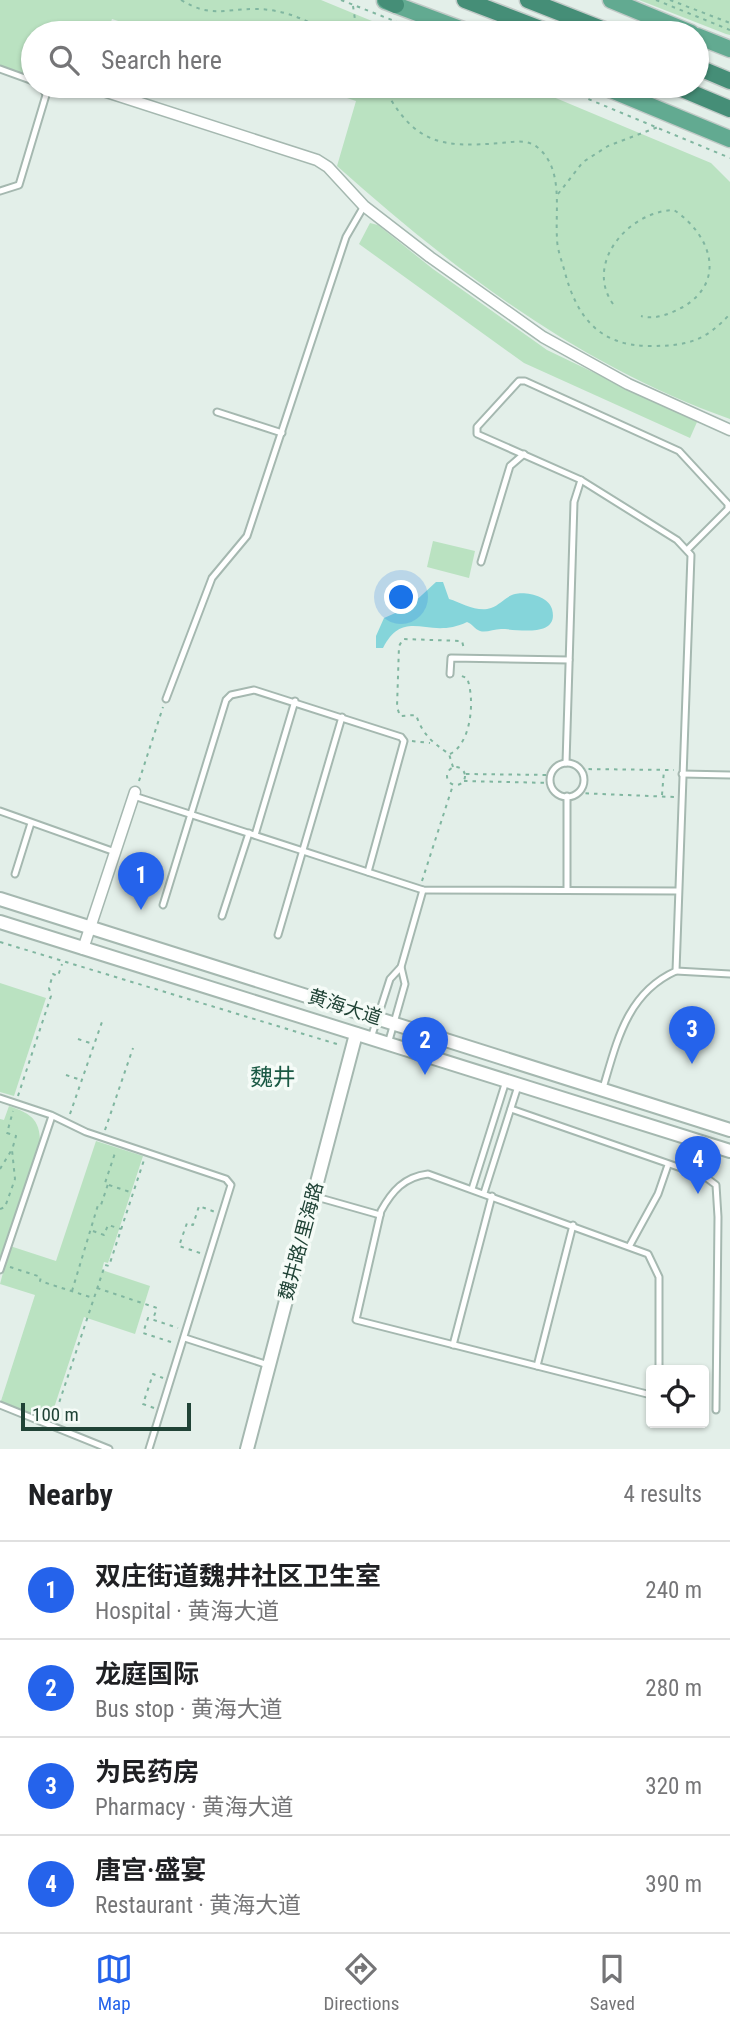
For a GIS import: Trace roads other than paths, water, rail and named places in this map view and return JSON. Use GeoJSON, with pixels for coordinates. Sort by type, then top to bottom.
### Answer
{"type":"FeatureCollection","features":[{"type":"Feature","properties":{"kind":"highway"},"geometry":{"type":"LineString","coordinates":[[466,0],[520,21]]}},
{"type":"Feature","properties":{"kind":"highway"},"geometry":{"type":"LineString","coordinates":[[528,0],[581,21]]}},
{"type":"Feature","properties":{"kind":"highway"},"geometry":{"type":"LineString","coordinates":[[709,72],[730,81]]}},
{"type":"Feature","properties":{"kind":"highway"},"geometry":{"type":"LineString","coordinates":[[703,98],[730,109]]}},
{"type":"Feature","properties":{"kind":"main road"},"geometry":{"type":"LineString","coordinates":[[611,0],[663,21]]}},
{"type":"Feature","properties":{"kind":"main road"},"geometry":{"type":"LineString","coordinates":[[388,2],[439,21]]}},
{"type":"Feature","properties":{"kind":"main road"},"geometry":{"type":"LineString","coordinates":[[709,39],[730,47]]}},
{"type":"Feature","properties":{"kind":"main road"},"geometry":{"type":"LineString","coordinates":[[632,98],[730,141]]}},
{"type":"Feature","properties":{"kind":"street"},"geometry":{"type":"LineString","coordinates":[[125,98],[317,160],[328,167],[365,206],[430,257],[565,351],[730,430]]}},
{"type":"Feature","properties":{"kind":"street"},"geometry":{"type":"LineString","coordinates":[[83,948],[134,794]]}},
{"type":"Feature","properties":{"kind":"street","name":"黄海大道"},"geometry":{"type":"LineString","coordinates":[[0,899],[730,1130]]}},
{"type":"Feature","properties":{"kind":"street","name":"黄海大道"},"geometry":{"type":"LineString","coordinates":[[0,922],[730,1151]]}},
{"type":"Feature","properties":{"kind":"street","name":"魏井路/里海路"},"geometry":{"type":"LineString","coordinates":[[247,1449],[356,1034]]}},
{"type":"Feature","properties":{"kind":"lane"},"geometry":{"type":"LineString","coordinates":[[0,69],[21,77]]}},
{"type":"Feature","properties":{"kind":"lane"},"geometry":{"type":"LineString","coordinates":[[0,191],[19,185],[45,98]]}},
{"type":"Feature","properties":{"kind":"lane"},"geometry":{"type":"LineString","coordinates":[[166,699],[212,578],[247,536],[346,237],[365,206]]}},
{"type":"Feature","properties":{"kind":"lane"},"geometry":{"type":"LineString","coordinates":[[676,971],[691,555],[688,549],[581,480],[477,434],[477,427],[519,381],[679,451],[728,504],[728,509],[688,549]]}},
{"type":"Feature","properties":{"kind":"lane"},"geometry":{"type":"LineString","coordinates":[[218,412],[282,433]]}},
{"type":"Feature","properties":{"kind":"lane"},"geometry":{"type":"LineString","coordinates":[[481,562],[510,466],[524,454]]}},
{"type":"Feature","properties":{"kind":"lane"},"geometry":{"type":"LineString","coordinates":[[566,763],[573,502],[581,480]]}},
{"type":"Feature","properties":{"kind":"lane"},"geometry":{"type":"LineString","coordinates":[[450,674],[451,658],[569,660]]}},
{"type":"Feature","properties":{"kind":"lane"},"geometry":{"type":"LineString","coordinates":[[163,905],[226,700],[230,695],[254,690],[401,737],[404,741],[368,872]]}},
{"type":"Feature","properties":{"kind":"lane"},"geometry":{"type":"LineString","coordinates":[[222,916],[295,701]]}},
{"type":"Feature","properties":{"kind":"lane"},"geometry":{"type":"LineString","coordinates":[[278,935],[342,717]]}},
{"type":"Feature","properties":{"kind":"lane"},"geometry":{"type":"LineString","coordinates":[[566,763],[580,769],[583,785],[577,793],[567,796],[557,792],[551,783],[551,775],[556,767],[566,763]]}},
{"type":"Feature","properties":{"kind":"lane"},"geometry":{"type":"LineString","coordinates":[[682,772],[730,775]]}},
{"type":"Feature","properties":{"kind":"lane"},"geometry":{"type":"LineString","coordinates":[[134,794],[422,889],[542,892],[567,888],[678,891]]}},
{"type":"Feature","properties":{"kind":"lane"},"geometry":{"type":"LineString","coordinates":[[567,796],[567,888]]}},
{"type":"Feature","properties":{"kind":"lane"},"geometry":{"type":"LineString","coordinates":[[0,811],[115,852]]}},
{"type":"Feature","properties":{"kind":"lane"},"geometry":{"type":"LineString","coordinates":[[15,874],[31,823]]}},
{"type":"Feature","properties":{"kind":"lane"},"geometry":{"type":"LineString","coordinates":[[371,1038],[390,979],[401,967],[422,889]]}},
{"type":"Feature","properties":{"kind":"lane"},"geometry":{"type":"LineString","coordinates":[[388,1044],[405,984],[401,967]]}},
{"type":"Feature","properties":{"kind":"lane"},"geometry":{"type":"LineString","coordinates":[[603,1089],[624,1020],[632,1007],[660,979],[676,971],[730,974]]}},
{"type":"Feature","properties":{"kind":"lane"},"geometry":{"type":"LineString","coordinates":[[484,1193],[511,1109],[512,1083]]}},
{"type":"Feature","properties":{"kind":"lane"},"geometry":{"type":"LineString","coordinates":[[472,1189],[512,1083]]}},
{"type":"Feature","properties":{"kind":"lane"},"geometry":{"type":"LineString","coordinates":[[0,1098],[103,1138],[230,1182],[230,1196],[149,1449]]}},
{"type":"Feature","properties":{"kind":"lane"},"geometry":{"type":"LineString","coordinates":[[511,1109],[711,1181],[718,1193],[716,1410]]}},
{"type":"Feature","properties":{"kind":"lane"},"geometry":{"type":"LineString","coordinates":[[1,1267],[52,1116]]}},
{"type":"Feature","properties":{"kind":"lane"},"geometry":{"type":"LineString","coordinates":[[630,1245],[658,1194],[668,1165]]}},
{"type":"Feature","properties":{"kind":"lane"},"geometry":{"type":"LineString","coordinates":[[646,1394],[356,1320],[380,1215],[399,1185],[415,1175],[428,1174],[630,1245],[648,1254],[659,1277],[659,1365]]}},
{"type":"Feature","properties":{"kind":"lane"},"geometry":{"type":"LineString","coordinates":[[313,1196],[380,1215]]}},
{"type":"Feature","properties":{"kind":"lane"},"geometry":{"type":"LineString","coordinates":[[453,1345],[492,1196]]}},
{"type":"Feature","properties":{"kind":"lane"},"geometry":{"type":"LineString","coordinates":[[537,1366],[573,1225]]}},
{"type":"Feature","properties":{"kind":"lane"},"geometry":{"type":"LineString","coordinates":[[185,1338],[268,1365]]}},
{"type":"Feature","properties":{"kind":"lane"},"geometry":{"type":"LineString","coordinates":[[0,1405],[109,1449]]}},
{"type":"Feature","properties":{"kind":"water"},"geometry":{"type":"Polygon","coordinates":[[[436,582],[443,582],[449,599],[481,609],[494,607],[515,594],[536,596],[550,604],[553,618],[543,629],[525,631],[482,631],[467,622],[441,628],[409,626],[391,636],[383,648],[376,648],[376,636],[384,618],[409,607],[436,582]]]}},
{"type":"Feature","properties":{"kind":"place","name":"双庄街道魏井社区卫生室"},"geometry":{"type":"Point","coordinates":[141,910]}},
{"type":"Feature","properties":{"kind":"place","name":"为民药房"},"geometry":{"type":"Point","coordinates":[692,1064]}},
{"type":"Feature","properties":{"kind":"place","name":"龙庭国际"},"geometry":{"type":"Point","coordinates":[425,1075]}},
{"type":"Feature","properties":{"kind":"place","name":"唐宫·盛宴"},"geometry":{"type":"Point","coordinates":[698,1194]}},
{"type":"Feature","properties":{"kind":"district","name":"魏井"},"geometry":{"type":"Point","coordinates":[273,1077]}}]}
